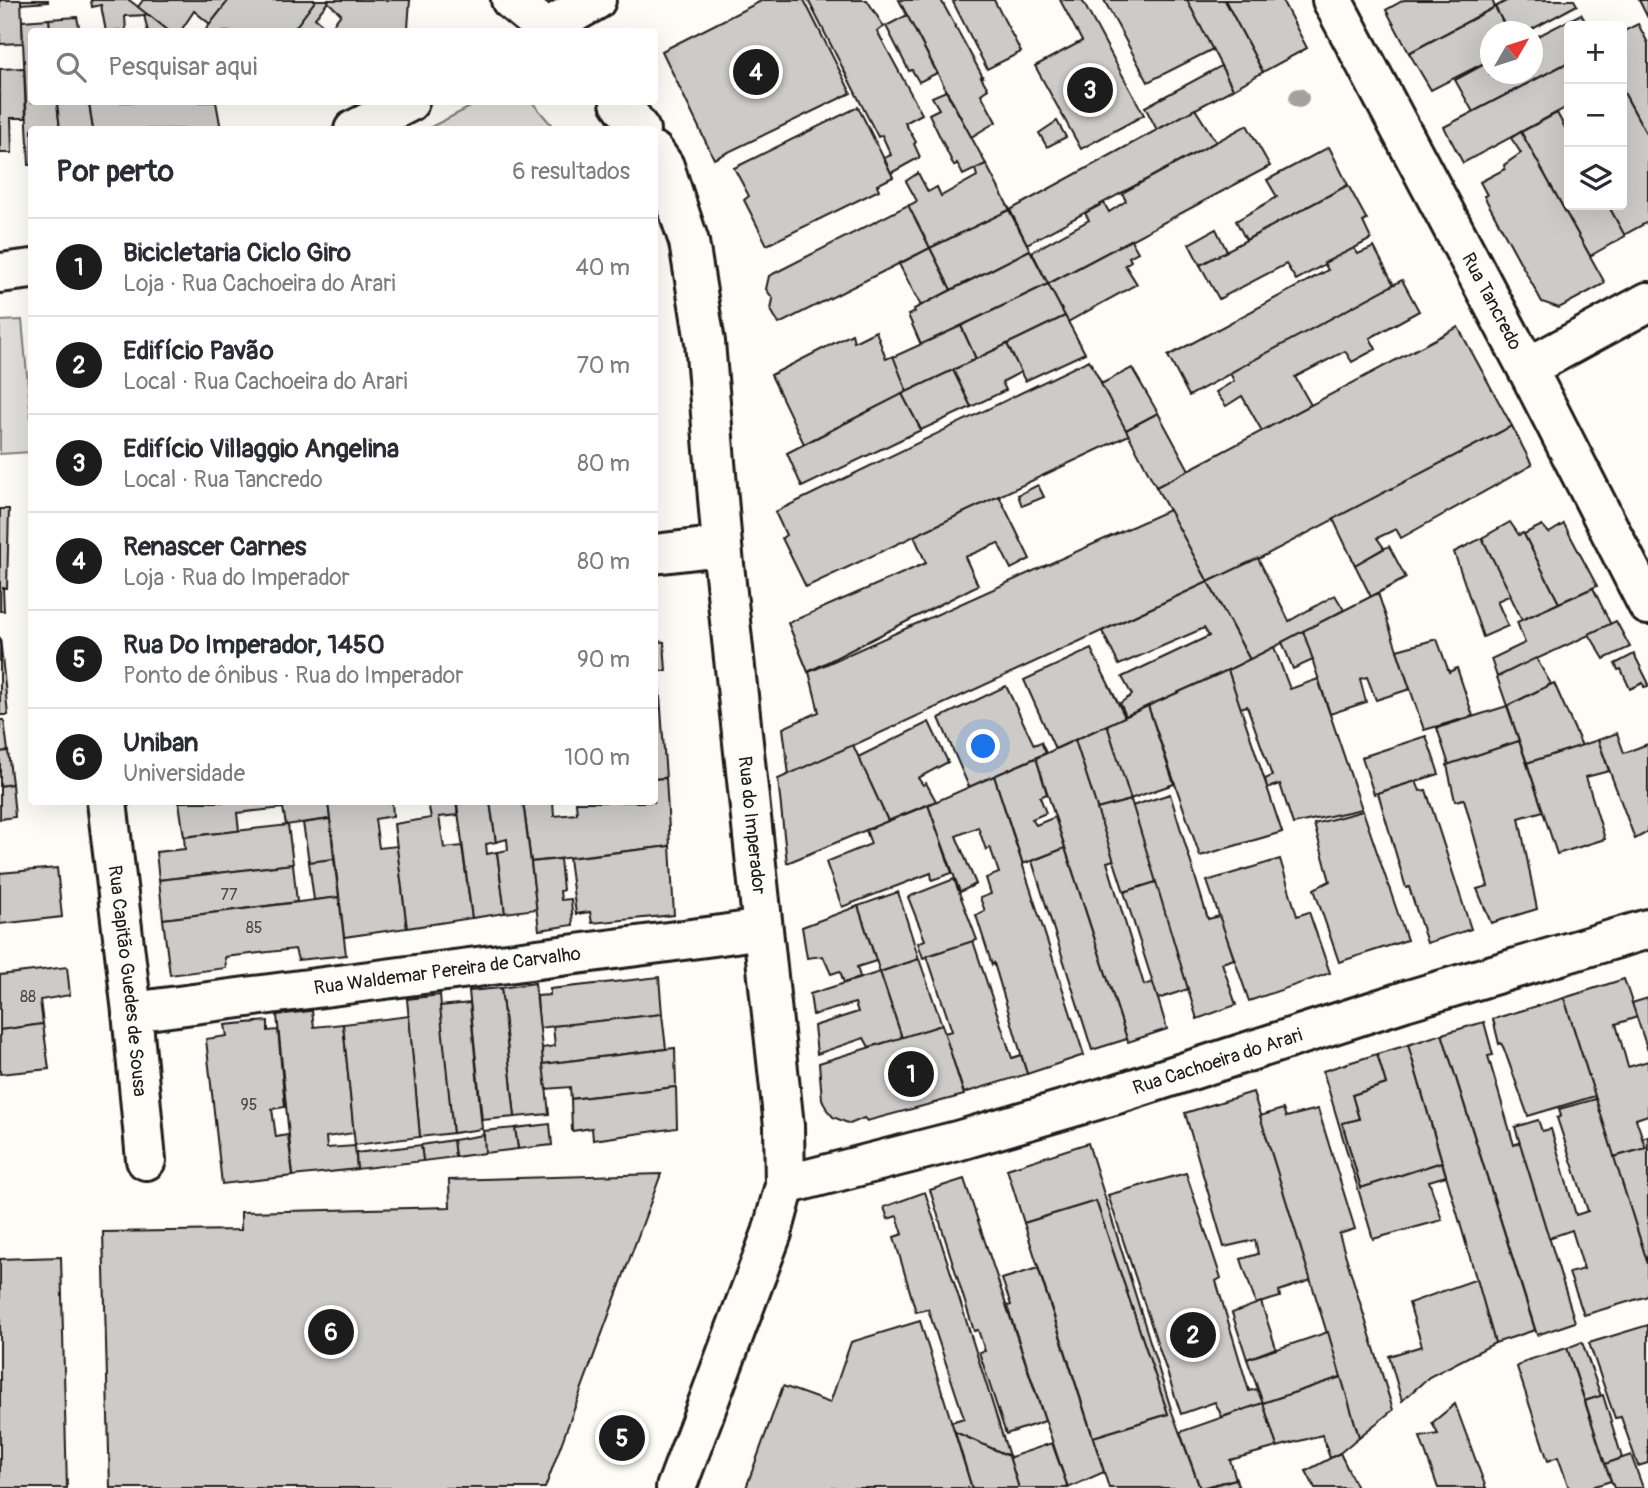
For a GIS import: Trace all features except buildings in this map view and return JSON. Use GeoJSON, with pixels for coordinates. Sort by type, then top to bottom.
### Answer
{"type":"FeatureCollection","features":[{"type":"Feature","properties":{"kind":"street"},"geometry":{"type":"LineString","coordinates":[[511,0],[543,28]]}},
{"type":"Feature","properties":{"kind":"street"},"geometry":{"type":"LineString","coordinates":[[548,28],[596,0]]}},
{"type":"Feature","properties":{"kind":"street","name":"Rua Tancredo"},"geometry":{"type":"LineString","coordinates":[[1332,0],[1527,368],[1648,605]]}},
{"type":"Feature","properties":{"kind":"street"},"geometry":{"type":"LineString","coordinates":[[362,126],[403,105]]}},
{"type":"Feature","properties":{"kind":"street"},"geometry":{"type":"LineString","coordinates":[[622,105],[637,126]]}},
{"type":"Feature","properties":{"kind":"street","name":"Rua do Imperador"},"geometry":{"type":"LineString","coordinates":[[658,162],[689,242],[705,342],[722,546],[784,1126],[785,1185],[772,1233],[676,1488]]}},
{"type":"Feature","properties":{"kind":"street"},"geometry":{"type":"LineString","coordinates":[[0,273],[28,270]]}},
{"type":"Feature","properties":{"kind":"street"},"geometry":{"type":"LineString","coordinates":[[1527,368],[1648,302]]}},
{"type":"Feature","properties":{"kind":"street"},"geometry":{"type":"LineString","coordinates":[[658,554],[722,546]]}},
{"type":"Feature","properties":{"kind":"street","name":"Rua Capitão Guedes de Sousa"},"geometry":{"type":"LineString","coordinates":[[107,805],[146,1160]]}},
{"type":"Feature","properties":{"kind":"street","name":"Rua Waldemar Pereira de Carvalho"},"geometry":{"type":"LineString","coordinates":[[132,1012],[762,929]]}},
{"type":"Feature","properties":{"kind":"street","name":"Rua Cachoeira do Arari"},"geometry":{"type":"LineString","coordinates":[[785,1185],[1117,1094],[1405,1002],[1648,929]]}},
{"type":"Feature","properties":{"kind":"shaded area"},"geometry":{"type":"Polygon","coordinates":[[[474,105],[535,105],[552,126],[433,126],[474,105]]]}},
{"type":"Feature","properties":{"kind":"shaded area"},"geometry":{"type":"Polygon","coordinates":[[[22,320],[28,386],[28,452],[0,454],[0,321],[22,320]]]}},
{"type":"Feature","properties":{"kind":"place","name":"Renascer Carnes"},"geometry":{"type":"Point","coordinates":[756,72]}},
{"type":"Feature","properties":{"kind":"place","name":"Edifício Villaggio Angelina"},"geometry":{"type":"Point","coordinates":[1090,90]}},
{"type":"Feature","properties":{"kind":"place","name":"Bicicletaria Ciclo Giro"},"geometry":{"type":"Point","coordinates":[911,1074]}},
{"type":"Feature","properties":{"kind":"place","name":"Uniban"},"geometry":{"type":"Point","coordinates":[331,1332]}},
{"type":"Feature","properties":{"kind":"place","name":"Edifício Pavão"},"geometry":{"type":"Point","coordinates":[1193,1335]}},
{"type":"Feature","properties":{"kind":"place","name":"Rua Do Imperador, 1450"},"geometry":{"type":"Point","coordinates":[622,1438]}}]}
